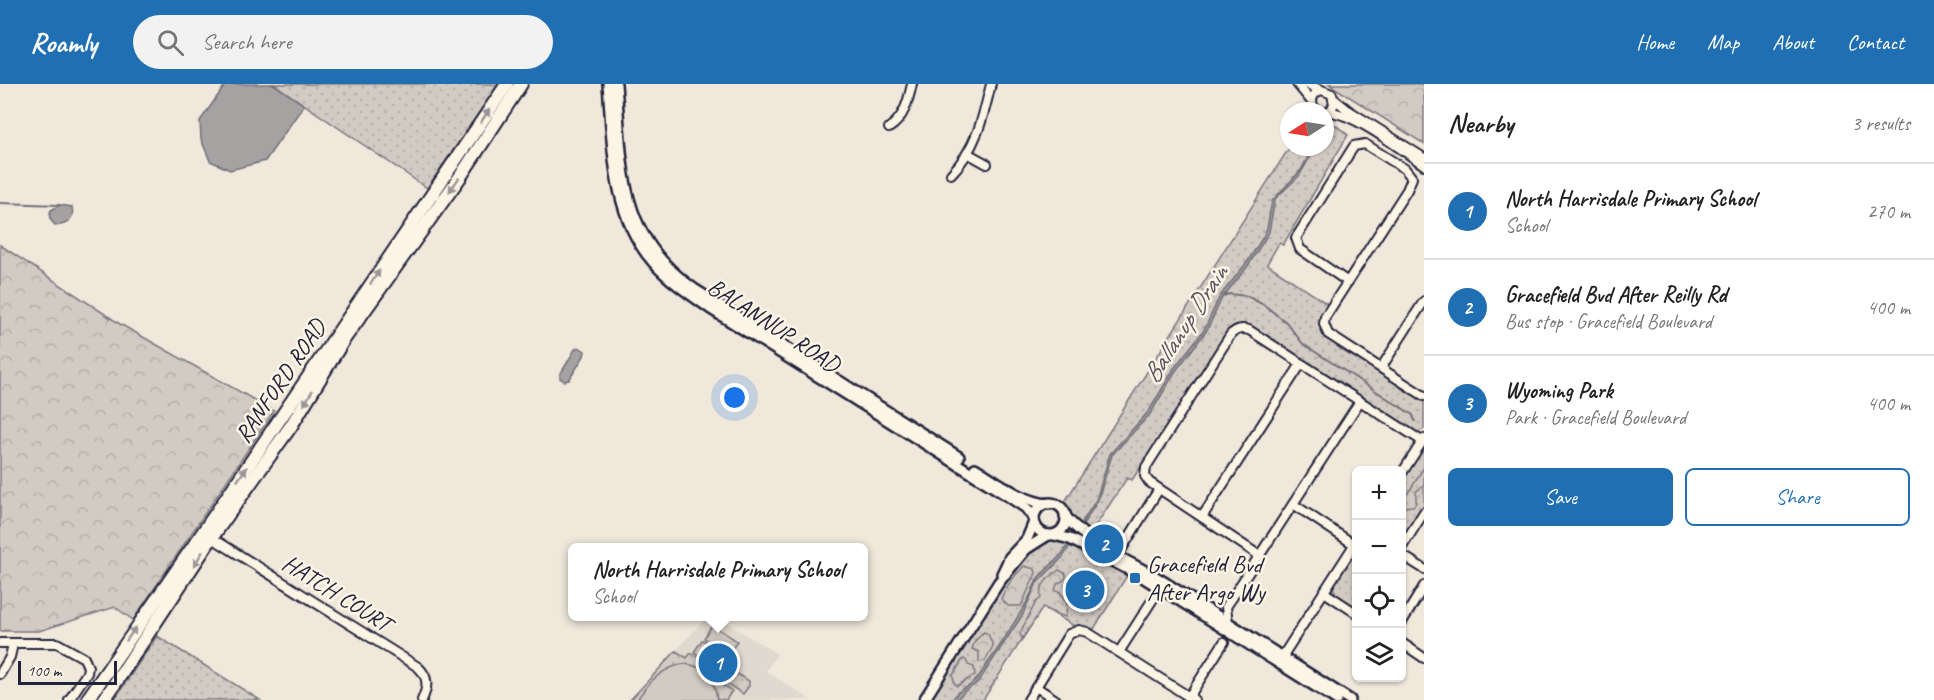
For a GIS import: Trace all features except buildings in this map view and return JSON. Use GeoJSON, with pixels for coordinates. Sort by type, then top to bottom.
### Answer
{"type":"FeatureCollection","features":[{"type":"Feature","properties":{"kind":"main road","name":"RANFORD ROAD"},"geometry":{"type":"LineString","coordinates":[[104,700],[208,534],[507,84]]}},
{"type":"Feature","properties":{"kind":"main road","name":"RANFORD ROAD"},"geometry":{"type":"LineString","coordinates":[[87,700],[208,534],[291,426],[344,339],[460,177],[521,84]]}},
{"type":"Feature","properties":{"kind":"street","name":"BALANNUP ROAD"},"geometry":{"type":"LineString","coordinates":[[608,84],[621,201],[644,250],[676,285],[1012,490],[1032,501],[1049,504]]}},
{"type":"Feature","properties":{"kind":"street","name":"BALANNUP ROAD"},"geometry":{"type":"LineString","coordinates":[[616,84],[623,177],[630,206],[639,228],[656,255],[675,274],[725,313],[1026,508],[1034,521]]}},
{"type":"Feature","properties":{"kind":"street"},"geometry":{"type":"LineString","coordinates":[[889,128],[900,119],[912,84]]}},
{"type":"Feature","properties":{"kind":"street"},"geometry":{"type":"LineString","coordinates":[[951,174],[969,154],[979,130],[991,84]]}},
{"type":"Feature","properties":{"kind":"street"},"geometry":{"type":"LineString","coordinates":[[1296,84],[1309,102]]}},
{"type":"Feature","properties":{"kind":"street"},"geometry":{"type":"LineString","coordinates":[[1306,84],[1329,92],[1348,110],[1424,158]]}},
{"type":"Feature","properties":{"kind":"street"},"geometry":{"type":"LineString","coordinates":[[1313,102],[1313,96],[1322,90]]}},
{"type":"Feature","properties":{"kind":"street"},"geometry":{"type":"LineString","coordinates":[[1333,98],[1334,102]]}},
{"type":"Feature","properties":{"kind":"street"},"geometry":{"type":"LineString","coordinates":[[1334,113],[1355,120],[1424,165]]}},
{"type":"Feature","properties":{"kind":"street"},"geometry":{"type":"LineString","coordinates":[[1348,282],[1300,249],[1296,241],[1298,234],[1354,146],[1365,144],[1405,169],[1412,178],[1407,190],[1348,282],[1325,317],[1326,329],[1328,334],[1424,396]]}},
{"type":"Feature","properties":{"kind":"street"},"geometry":{"type":"LineString","coordinates":[[969,154],[987,164]]}},
{"type":"Feature","properties":{"kind":"street"},"geometry":{"type":"LineString","coordinates":[[1381,368],[1424,301]]}},
{"type":"Feature","properties":{"kind":"street"},"geometry":{"type":"LineString","coordinates":[[1260,556],[1147,480],[1145,474],[1146,467],[1231,334],[1240,329],[1249,330],[1423,440],[1406,466]]}},
{"type":"Feature","properties":{"kind":"street"},"geometry":{"type":"LineString","coordinates":[[1202,517],[1301,364]]}},
{"type":"Feature","properties":{"kind":"street"},"geometry":{"type":"LineString","coordinates":[[1028,700],[1072,633],[1079,630],[1087,632],[1190,699],[1224,642],[1226,607],[1360,401]]}},
{"type":"Feature","properties":{"kind":"street"},"geometry":{"type":"LineString","coordinates":[[1118,555],[1160,489]]}},
{"type":"Feature","properties":{"kind":"street"},"geometry":{"type":"LineString","coordinates":[[999,582],[1008,560],[1027,539],[1037,510],[1049,504],[1059,506],[1082,534],[1211,611],[1236,637],[1337,700]]}},
{"type":"Feature","properties":{"kind":"street"},"geometry":{"type":"LineString","coordinates":[[1293,504],[1352,541]]}},
{"type":"Feature","properties":{"kind":"street"},"geometry":{"type":"LineString","coordinates":[[1406,539],[1424,512]]}},
{"type":"Feature","properties":{"kind":"street"},"geometry":{"type":"LineString","coordinates":[[924,700],[999,582],[1026,549],[1064,528],[1065,516]]}},
{"type":"Feature","properties":{"kind":"street"},"geometry":{"type":"LineString","coordinates":[[1034,521],[1039,531],[1070,538],[1282,657],[1350,700]]}},
{"type":"Feature","properties":{"kind":"street","name":"HATCH COURT"},"geometry":{"type":"LineString","coordinates":[[208,534],[418,667],[427,678],[428,685],[422,700]]}},
{"type":"Feature","properties":{"kind":"street"},"geometry":{"type":"LineString","coordinates":[[1282,657],[1352,550]]}},
{"type":"Feature","properties":{"kind":"street"},"geometry":{"type":"LineString","coordinates":[[1406,558],[1424,569]]}},
{"type":"Feature","properties":{"kind":"street"},"geometry":{"type":"LineString","coordinates":[[1406,614],[1424,586]]}},
{"type":"Feature","properties":{"kind":"street"},"geometry":{"type":"LineString","coordinates":[[1119,652],[1160,588]]}},
{"type":"Feature","properties":{"kind":"street"},"geometry":{"type":"LineString","coordinates":[[1324,592],[1352,611]]}},
{"type":"Feature","properties":{"kind":"street"},"geometry":{"type":"LineString","coordinates":[[1211,611],[1226,607]]}},
{"type":"Feature","properties":{"kind":"street"},"geometry":{"type":"LineString","coordinates":[[1224,642],[1236,637]]}},
{"type":"Feature","properties":{"kind":"street"},"geometry":{"type":"LineString","coordinates":[[0,644],[57,643],[84,658],[88,667],[87,673],[69,700]]}},
{"type":"Feature","properties":{"kind":"street"},"geometry":{"type":"LineString","coordinates":[[0,674],[10,657],[13,644]]}},
{"type":"Feature","properties":{"kind":"street"},"geometry":{"type":"LineString","coordinates":[[1406,646],[1424,658]]}},
{"type":"Feature","properties":{"kind":"street"},"geometry":{"type":"LineString","coordinates":[[1036,687],[1056,700]]}},
{"type":"Feature","properties":{"kind":"shaded area"},"geometry":{"type":"Polygon","coordinates":[[[226,84],[273,84],[304,105],[265,161],[230,170],[210,161],[201,139],[200,121],[226,84]]]}},
{"type":"Feature","properties":{"kind":"shaded area"},"geometry":{"type":"Polygon","coordinates":[[[1308,156],[1311,156],[1299,176],[1275,199],[1269,232],[1248,266],[1222,298],[1207,330],[1175,372],[1151,413],[1112,455],[1098,500],[1063,557],[1037,583],[1022,616],[981,678],[956,700],[952,700],[958,692],[977,679],[1028,600],[1038,578],[1062,554],[1096,500],[1110,454],[1149,411],[1175,367],[1204,330],[1220,296],[1248,261],[1263,237],[1272,201],[1301,170],[1308,156]]]}},
{"type":"Feature","properties":{"kind":"shaded area"},"geometry":{"type":"Polygon","coordinates":[[[60,205],[72,207],[72,215],[66,223],[55,225],[50,218],[50,212],[60,205]]]}},
{"type":"Feature","properties":{"kind":"shaded area"},"geometry":{"type":"Polygon","coordinates":[[[579,347],[585,351],[584,356],[569,380],[564,381],[560,375],[575,349],[579,347]]]}},
{"type":"Feature","properties":{"kind":"shaded area"},"geometry":{"type":"Polygon","coordinates":[[[703,621],[723,621],[777,654],[766,671],[811,700],[629,700],[703,621]]]}},
{"type":"Feature","properties":{"kind":"green space"},"geometry":{"type":"Polygon","coordinates":[[[274,84],[500,84],[427,188],[274,84]]]}},
{"type":"Feature","properties":{"kind":"green space"},"geometry":{"type":"Polygon","coordinates":[[[1329,84],[1424,84],[1424,144],[1329,84]]]}},
{"type":"Feature","properties":{"kind":"green space"},"geometry":{"type":"Polygon","coordinates":[[[1334,124],[1348,135],[1283,245],[1279,243],[1267,264],[1329,305],[1320,325],[1325,336],[1340,345],[1340,349],[1355,356],[1424,401],[1424,429],[1415,432],[1400,424],[1383,410],[1380,411],[1323,371],[1320,372],[1248,325],[1237,325],[1232,328],[1132,480],[1127,478],[1091,533],[1074,521],[1064,503],[1284,156],[1334,156],[1334,124]]]}},
{"type":"Feature","properties":{"kind":"green space"},"geometry":{"type":"Polygon","coordinates":[[[0,245],[120,324],[274,411],[133,620],[115,607],[39,631],[0,631],[0,245]]]}},
{"type":"Feature","properties":{"kind":"green space"},"geometry":{"type":"Polygon","coordinates":[[[1424,444],[1424,507],[1406,535],[1406,520],[1406,473],[1424,444]]]}},
{"type":"Feature","properties":{"kind":"green space"},"geometry":{"type":"Polygon","coordinates":[[[1424,467],[1424,485],[1416,492],[1416,503],[1406,507],[1406,495],[1424,467]]]}},
{"type":"Feature","properties":{"kind":"green space"},"geometry":{"type":"Polygon","coordinates":[[[1063,538],[1128,574],[1094,629],[1074,626],[1043,607],[983,700],[928,700],[1019,560],[1040,543],[1063,538]]]}},
{"type":"Feature","properties":{"kind":"green space"},"geometry":{"type":"Polygon","coordinates":[[[1352,555],[1352,605],[1335,595],[1333,586],[1352,555]]]}},
{"type":"Feature","properties":{"kind":"green space"},"geometry":{"type":"Polygon","coordinates":[[[1024,566],[1035,569],[1036,573],[1021,606],[1008,606],[1001,599],[1011,581],[1024,566]]]}},
{"type":"Feature","properties":{"kind":"green space"},"geometry":{"type":"Polygon","coordinates":[[[1059,570],[1066,574],[1066,578],[1057,584],[1055,591],[1060,592],[1067,604],[1066,617],[1043,607],[1023,638],[1021,637],[1020,633],[1036,602],[1041,598],[1043,586],[1059,570]]]}},
{"type":"Feature","properties":{"kind":"green space"},"geometry":{"type":"Polygon","coordinates":[[[712,625],[737,641],[729,654],[727,653],[728,656],[720,669],[694,652],[702,640],[705,641],[704,638],[712,625]]]}},
{"type":"Feature","properties":{"kind":"green space"},"geometry":{"type":"Polygon","coordinates":[[[984,632],[988,634],[993,646],[985,661],[979,662],[979,652],[972,649],[975,641],[984,632]]]}},
{"type":"Feature","properties":{"kind":"green space"},"geometry":{"type":"Polygon","coordinates":[[[157,636],[260,700],[114,700],[157,636]]]}},
{"type":"Feature","properties":{"kind":"green space"},"geometry":{"type":"Polygon","coordinates":[[[676,651],[687,658],[691,653],[722,672],[719,682],[732,691],[726,700],[630,700],[676,651]]]}},
{"type":"Feature","properties":{"kind":"green space"},"geometry":{"type":"Polygon","coordinates":[[[963,659],[968,665],[974,667],[975,675],[957,686],[953,675],[963,659]]]}},
{"type":"Feature","properties":{"kind":"green space"},"geometry":{"type":"Polygon","coordinates":[[[683,664],[698,667],[708,674],[717,700],[637,700],[656,677],[668,669],[683,664]]]}},
{"type":"Feature","properties":{"kind":"green space"},"geometry":{"type":"Polygon","coordinates":[[[729,669],[749,681],[749,686],[743,694],[722,681],[729,669]]]}},
{"type":"Feature","properties":{"kind":"waterway"},"geometry":{"type":"LineString","coordinates":[[0,203],[60,205]]}},
{"type":"Feature","properties":{"kind":"waterway","name":"Ballanup Drain"},"geometry":{"type":"LineString","coordinates":[[1223,296],[1229,294],[1247,296],[1264,305],[1286,322],[1303,344],[1413,415],[1415,421]]}},
{"type":"Feature","properties":{"kind":"place","name":"Gracefield Bvd After Reilly Rd"},"geometry":{"type":"Point","coordinates":[1104,544]}},
{"type":"Feature","properties":{"kind":"place","name":"Gracefield Bvd After Argo Wy"},"geometry":{"type":"Point","coordinates":[1135,578]}},
{"type":"Feature","properties":{"kind":"place","name":"Wyoming Park"},"geometry":{"type":"Point","coordinates":[1085,590]}},
{"type":"Feature","properties":{"kind":"place","name":"North Harrisdale Primary School"},"geometry":{"type":"Point","coordinates":[718,663]}}]}
